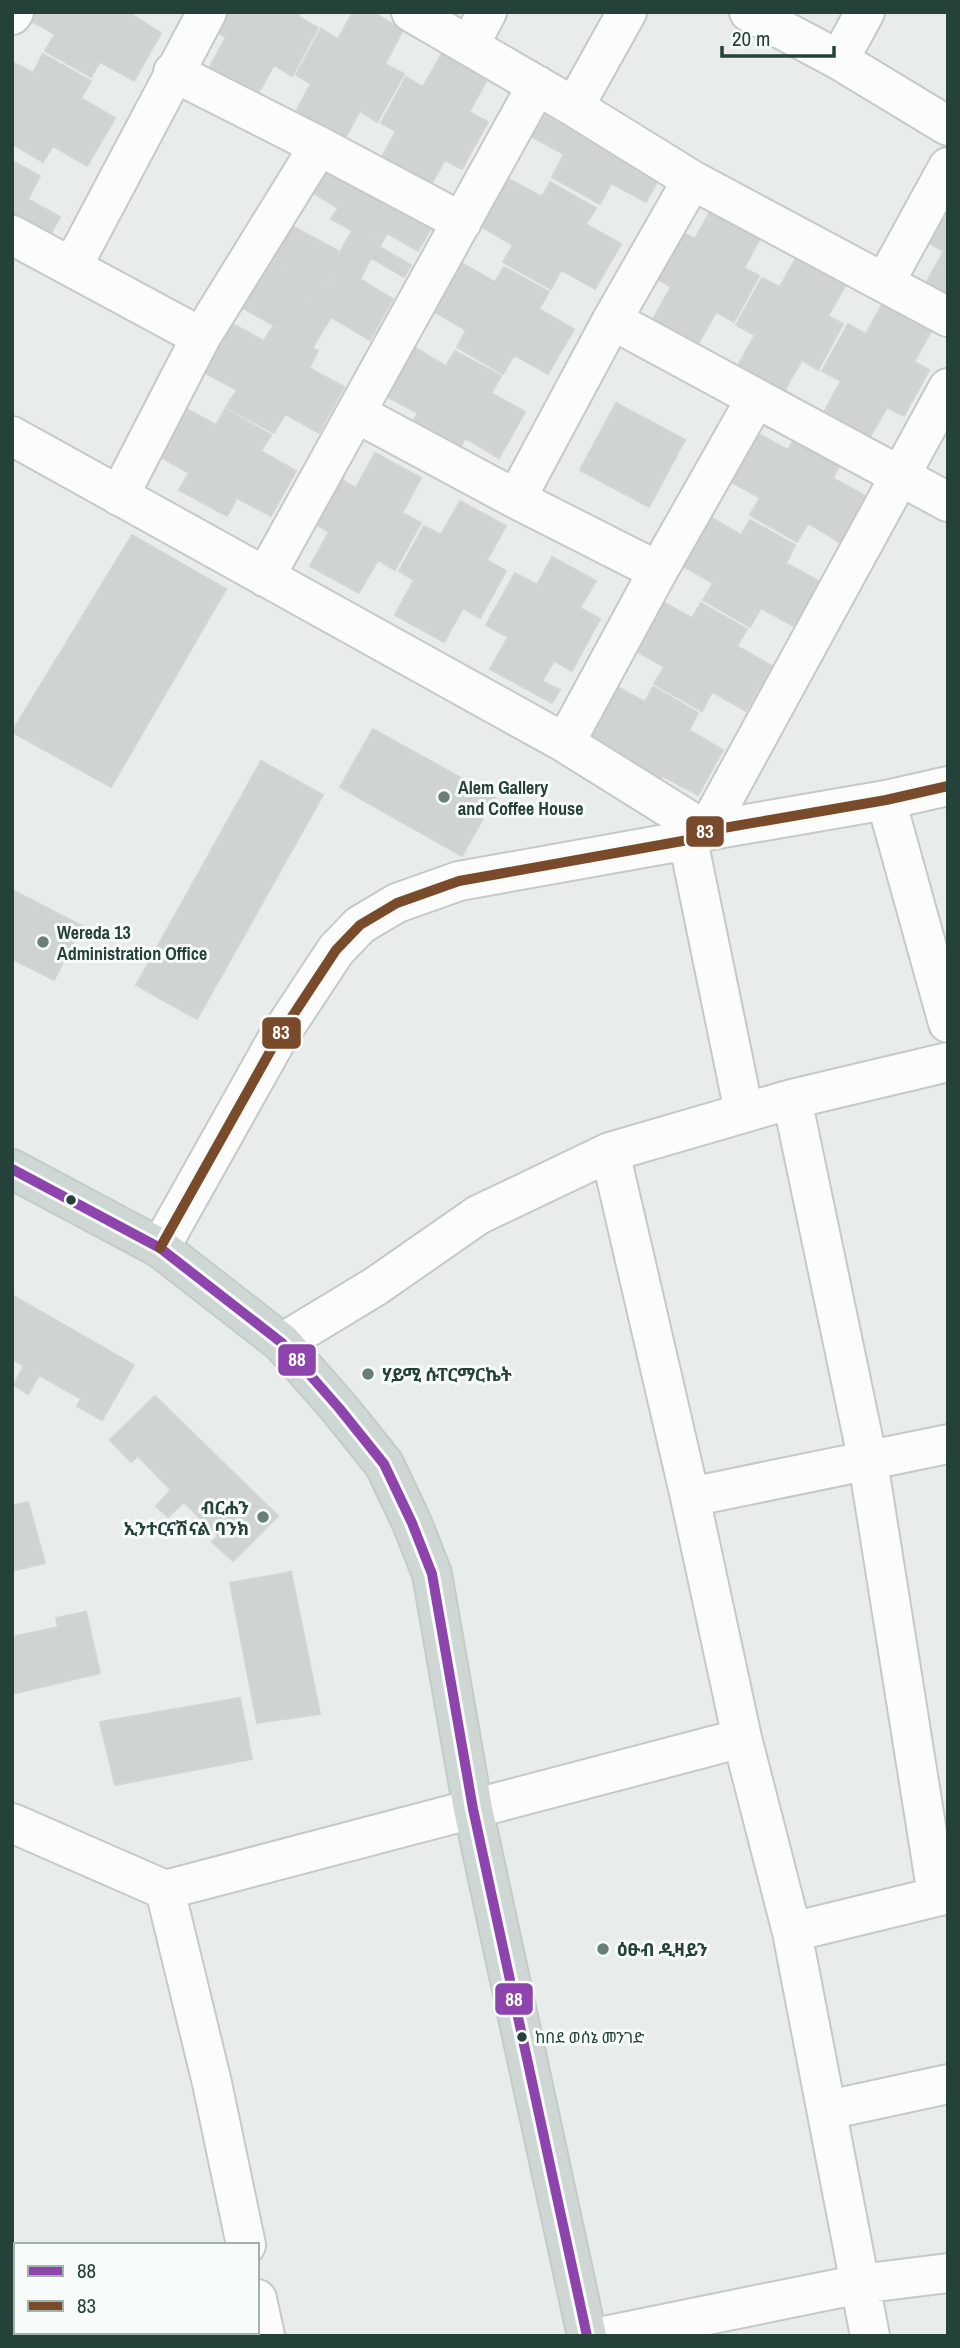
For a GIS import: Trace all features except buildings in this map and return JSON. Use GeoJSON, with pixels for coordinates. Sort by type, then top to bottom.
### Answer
{"type":"FeatureCollection","features":[{"type":"Feature","properties":{"kind":"main road"},"geometry":{"type":"LineString","coordinates":[[12,1169],[160,1248],[282,1343],[384,1464],[432,1574],[474,1809],[587,2336]]}},
{"type":"Feature","properties":{"kind":"street"},"geometry":{"type":"LineString","coordinates":[[72,267],[206,12]]}},
{"type":"Feature","properties":{"kind":"street"},"geometry":{"type":"LineString","coordinates":[[411,12],[574,107],[692,180],[948,317]]}},
{"type":"Feature","properties":{"kind":"street"},"geometry":{"type":"LineString","coordinates":[[469,46],[487,12]]}},
{"type":"Feature","properties":{"kind":"street"},"geometry":{"type":"LineString","coordinates":[[574,107],[627,12]]}},
{"type":"Feature","properties":{"kind":"street"},"geometry":{"type":"LineString","coordinates":[[749,12],[839,60],[948,126]]}},
{"type":"Feature","properties":{"kind":"street"},"geometry":{"type":"LineString","coordinates":[[839,60],[864,12]]}},
{"type":"Feature","properties":{"kind":"street"},"geometry":{"type":"LineString","coordinates":[[173,72],[462,222]]}},
{"type":"Feature","properties":{"kind":"street"},"geometry":{"type":"LineString","coordinates":[[265,577],[537,85]]}},
{"type":"Feature","properties":{"kind":"street"},"geometry":{"type":"LineString","coordinates":[[119,496],[201,337],[319,146]]}},
{"type":"Feature","properties":{"kind":"street"},"geometry":{"type":"LineString","coordinates":[[885,282],[948,167]]}},
{"type":"Feature","properties":{"kind":"street"},"geometry":{"type":"LineString","coordinates":[[516,499],[612,320],[692,180]]}},
{"type":"Feature","properties":{"kind":"street"},"geometry":{"type":"LineString","coordinates":[[12,235],[201,337]]}},
{"type":"Feature","properties":{"kind":"street"},"geometry":{"type":"LineString","coordinates":[[612,320],[948,502]]}},
{"type":"Feature","properties":{"kind":"street"},"geometry":{"type":"LineString","coordinates":[[744,1112],[697,835],[948,388]]}},
{"type":"Feature","properties":{"kind":"street"},"geometry":{"type":"LineString","coordinates":[[565,743],[756,398]]}},
{"type":"Feature","properties":{"kind":"street"},"geometry":{"type":"LineString","coordinates":[[356,413],[658,571]]}},
{"type":"Feature","properties":{"kind":"street"},"geometry":{"type":"LineString","coordinates":[[12,436],[565,743],[697,835]]}},
{"type":"Feature","properties":{"kind":"street"},"geometry":{"type":"LineString","coordinates":[[160,1248],[276,1041],[336,950],[360,925],[397,903],[459,881],[948,786]]}},
{"type":"Feature","properties":{"kind":"street"},"geometry":{"type":"LineString","coordinates":[[886,800],[948,1023]]}},
{"type":"Feature","properties":{"kind":"street"},"geometry":{"type":"LineString","coordinates":[[282,1343],[376,1286],[478,1215],[610,1152],[792,1098],[948,1062]]}},
{"type":"Feature","properties":{"kind":"street"},"geometry":{"type":"LineString","coordinates":[[792,1098],[868,1462],[942,1895],[792,1932]]}},
{"type":"Feature","properties":{"kind":"street"},"geometry":{"type":"LineString","coordinates":[[610,1152],[690,1497],[742,1738],[792,1932],[870,2336]]}},
{"type":"Feature","properties":{"kind":"street"},"geometry":{"type":"LineString","coordinates":[[690,1497],[948,1444]]}},
{"type":"Feature","properties":{"kind":"street"},"geometry":{"type":"LineString","coordinates":[[12,1823],[165,1890],[742,1738]]}},
{"type":"Feature","properties":{"kind":"street"},"geometry":{"type":"LineString","coordinates":[[165,1890],[212,2083],[246,2243]]}},
{"type":"Feature","properties":{"kind":"street"},"geometry":{"type":"LineString","coordinates":[[828,2110],[948,2084]]}},
{"type":"Feature","properties":{"kind":"street"},"geometry":{"type":"LineString","coordinates":[[604,2336],[860,2284],[948,2273]]}},
{"type":"Feature","properties":{"kind":"street"},"geometry":{"type":"LineString","coordinates":[[259,2309],[265,2336]]}},
{"type":"Feature","properties":{"kind":"transit line","name":"83"},"geometry":{"type":"LineString","coordinates":[[160,1248],[276,1041],[336,950],[360,925],[397,903],[459,881],[688,840],[706,831],[886,800],[948,786]]}},
{"type":"Feature","properties":{"kind":"transit line","name":"88"},"geometry":{"type":"LineString","coordinates":[[12,1169],[160,1248],[282,1343],[384,1464],[432,1574],[473,1809],[587,2336]]}},
{"type":"Feature","properties":{"kind":"place","name":"Alem Gallery and Coffee House"},"geometry":{"type":"Point","coordinates":[444,797]}},
{"type":"Feature","properties":{"kind":"place","name":"Wereda 13 Administration Office"},"geometry":{"type":"Point","coordinates":[43,942]}},
{"type":"Feature","properties":{"kind":"place","name":"ሃይሚ ሱፐርማርኬት"},"geometry":{"type":"Point","coordinates":[368,1374]}},
{"type":"Feature","properties":{"kind":"place","name":"ብርሐን ኢንተርናሽናል ባንክ"},"geometry":{"type":"Point","coordinates":[263,1517]}},
{"type":"Feature","properties":{"kind":"place","name":"ዕፁብ ዲዛይን"},"geometry":{"type":"Point","coordinates":[603,1949]}},
{"type":"Feature","properties":{"kind":"place","name":"ከበደ ወሰኔ መንገድ"},"geometry":{"type":"Point","coordinates":[522,2037]}}]}
